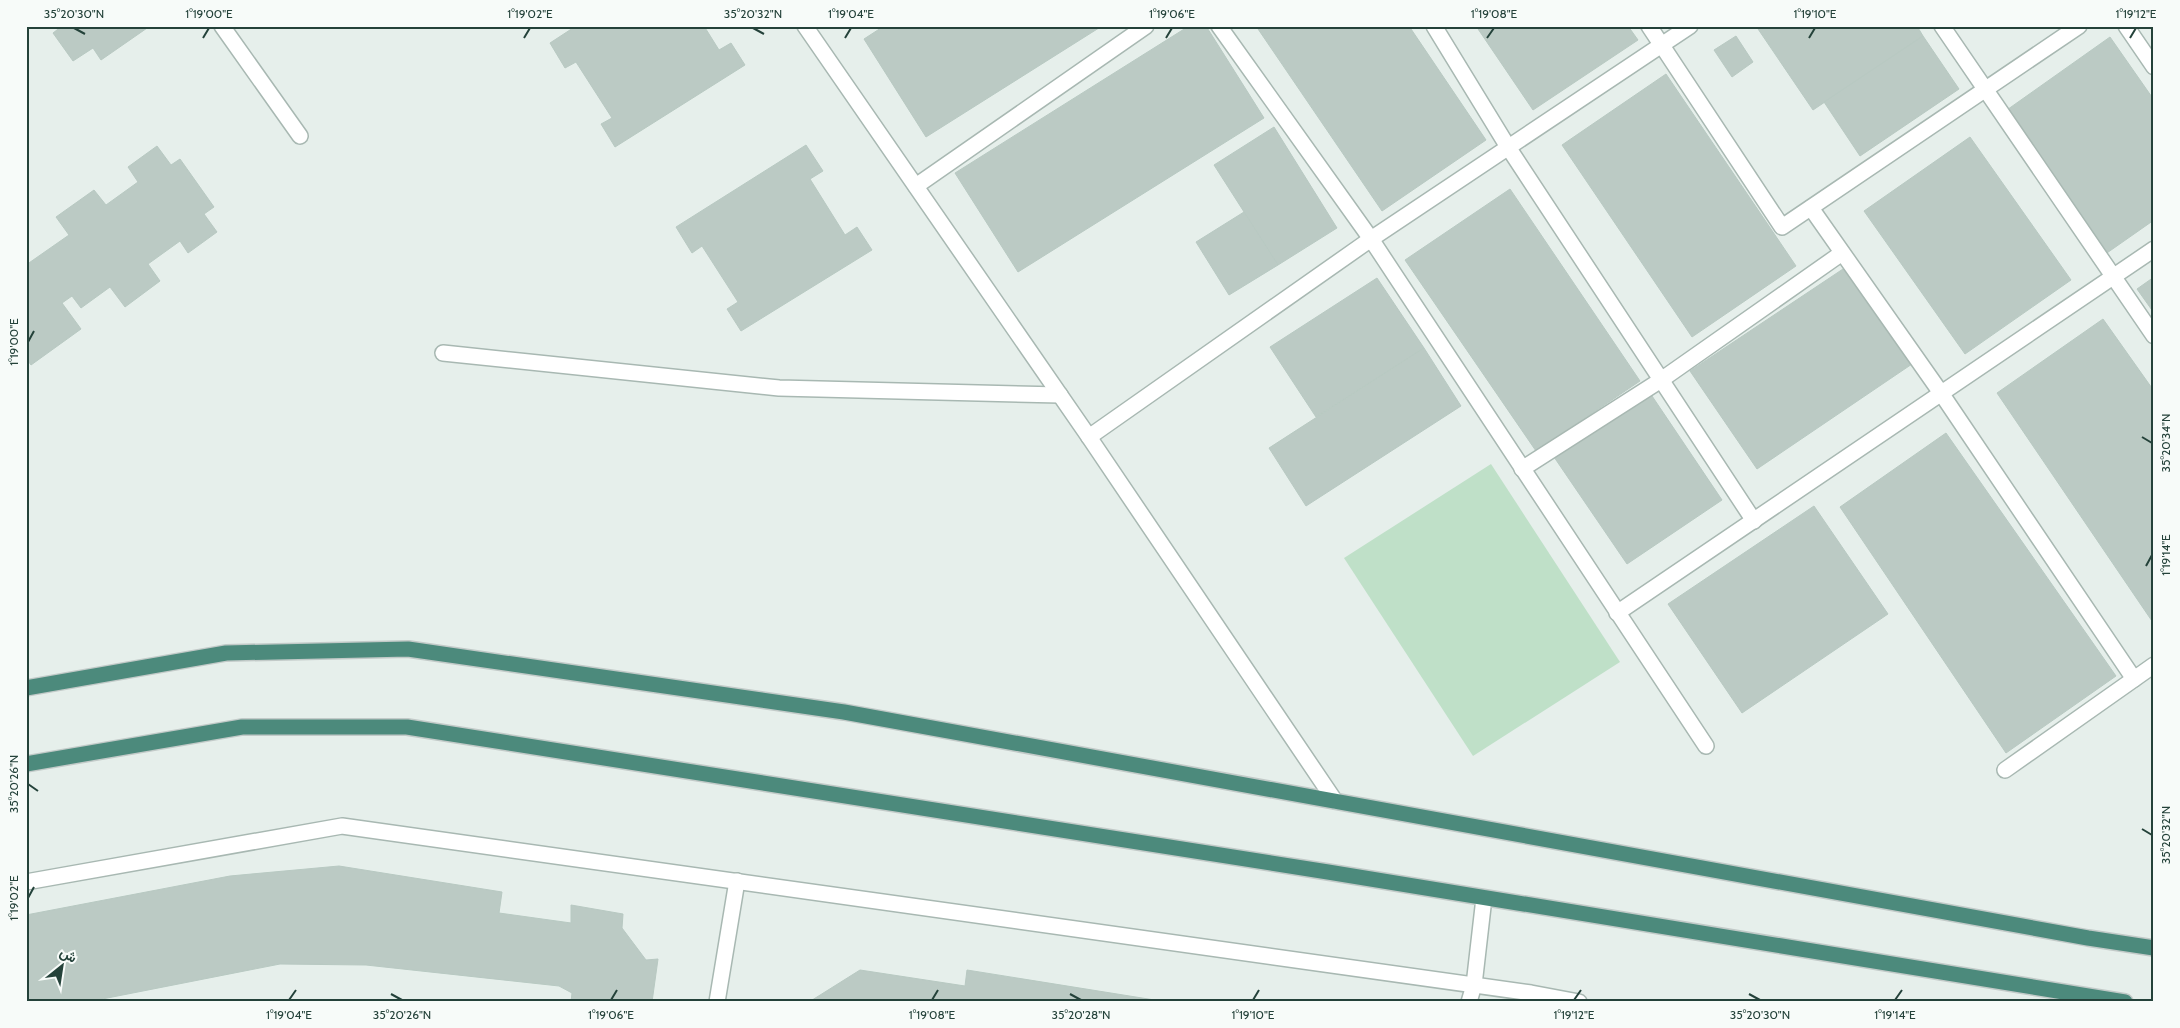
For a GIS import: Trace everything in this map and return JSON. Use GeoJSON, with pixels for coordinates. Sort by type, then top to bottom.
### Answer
{"type":"FeatureCollection","features":[{"type":"Feature","properties":{"kind":"highway"},"geometry":{"type":"LineString","coordinates":[[26,688],[226,653],[408,649],[844,712],[2088,938],[2154,948]]}},
{"type":"Feature","properties":{"kind":"highway"},"geometry":{"type":"LineString","coordinates":[[26,764],[242,727],[407,726],[2125,1002]]}},
{"type":"Feature","properties":{"kind":"street"},"geometry":{"type":"LineString","coordinates":[[222,26],[300,136]]}},
{"type":"Feature","properties":{"kind":"street"},"geometry":{"type":"LineString","coordinates":[[916,186],[1146,26]]}},
{"type":"Feature","properties":{"kind":"street"},"geometry":{"type":"LineString","coordinates":[[1219,26],[1371,239],[1706,746]]}},
{"type":"Feature","properties":{"kind":"street"},"geometry":{"type":"LineString","coordinates":[[1434,26],[1508,147],[1754,520]]}},
{"type":"Feature","properties":{"kind":"street"},"geometry":{"type":"LineString","coordinates":[[1649,26],[1782,227],[1986,91],[2079,26]]}},
{"type":"Feature","properties":{"kind":"street"},"geometry":{"type":"LineString","coordinates":[[1089,437],[1371,239],[1690,26]]}},
{"type":"Feature","properties":{"kind":"street"},"geometry":{"type":"LineString","coordinates":[[1942,26],[2154,336]]}},
{"type":"Feature","properties":{"kind":"street"},"geometry":{"type":"LineString","coordinates":[[2126,26],[2154,67]]}},
{"type":"Feature","properties":{"kind":"street"},"geometry":{"type":"LineString","coordinates":[[811,29],[1336,801]]}},
{"type":"Feature","properties":{"kind":"street"},"geometry":{"type":"LineString","coordinates":[[1811,208],[1941,393],[2134,679]]}},
{"type":"Feature","properties":{"kind":"street"},"geometry":{"type":"LineString","coordinates":[[1617,613],[2114,278],[2154,248]]}},
{"type":"Feature","properties":{"kind":"street"},"geometry":{"type":"LineString","coordinates":[[1522,468],[1662,380],[1842,253]]}},
{"type":"Feature","properties":{"kind":"street"},"geometry":{"type":"LineString","coordinates":[[443,353],[779,388],[1060,395]]}},
{"type":"Feature","properties":{"kind":"street"},"geometry":{"type":"LineString","coordinates":[[2006,770],[2154,665]]}},
{"type":"Feature","properties":{"kind":"street"},"geometry":{"type":"LineString","coordinates":[[26,882],[342,826],[1474,985],[1579,1002]]}},
{"type":"Feature","properties":{"kind":"street"},"geometry":{"type":"LineString","coordinates":[[717,1002],[737,881]]}},
{"type":"Feature","properties":{"kind":"street"},"geometry":{"type":"LineString","coordinates":[[1469,1002],[1474,985],[1484,898]]}},
{"type":"Feature","properties":{"kind":"green space"},"geometry":{"type":"Polygon","coordinates":[[[1491,464],[1620,662],[1473,756],[1344,558],[1491,464]]]}},
{"type":"Feature","properties":{"kind":"building"},"geometry":{"type":"Polygon","coordinates":[[[62,26],[150,26],[101,60],[93,48],[73,61],[53,33],[62,26]]]}},
{"type":"Feature","properties":{"kind":"building"},"geometry":{"type":"Polygon","coordinates":[[[576,26],[704,26],[719,50],[731,43],[745,65],[615,147],[601,124],[612,118],[576,62],[565,68],[550,43],[576,26]]]}},
{"type":"Feature","properties":{"kind":"building"},"geometry":{"type":"Polygon","coordinates":[[[884,26],[1102,26],[926,137],[864,39],[884,26]]]}},
{"type":"Feature","properties":{"kind":"building"},"geometry":{"type":"Polygon","coordinates":[[[1189,26],[1206,26],[1264,118],[1018,272],[955,173],[1189,26]]]}},
{"type":"Feature","properties":{"kind":"building"},"geometry":{"type":"Polygon","coordinates":[[[1256,26],[1409,26],[1486,140],[1382,211],[1256,26]]]}},
{"type":"Feature","properties":{"kind":"building"},"geometry":{"type":"Polygon","coordinates":[[[1476,26],[1628,26],[1638,40],[1533,110],[1476,26]]]}},
{"type":"Feature","properties":{"kind":"building"},"geometry":{"type":"Polygon","coordinates":[[[1756,26],[1917,26],[1923,36],[1813,110],[1756,26]]]}},
{"type":"Feature","properties":{"kind":"building"},"geometry":{"type":"Polygon","coordinates":[[[1736,36],[1753,62],[1732,77],[1714,50],[1736,36]]]}},
{"type":"Feature","properties":{"kind":"building"},"geometry":{"type":"Polygon","coordinates":[[[1923,36],[1959,89],[1860,156],[1824,102],[1923,36]]]}},
{"type":"Feature","properties":{"kind":"building"},"geometry":{"type":"Polygon","coordinates":[[[2110,37],[2154,100],[2154,220],[2104,255],[2004,112],[2110,37]]]}},
{"type":"Feature","properties":{"kind":"building"},"geometry":{"type":"Polygon","coordinates":[[[1666,74],[1796,266],[1692,337],[1562,145],[1666,74]]]}},
{"type":"Feature","properties":{"kind":"building"},"geometry":{"type":"Polygon","coordinates":[[[1274,127],[1337,228],[1278,265],[1214,165],[1274,127]]]}},
{"type":"Feature","properties":{"kind":"building"},"geometry":{"type":"Polygon","coordinates":[[[1970,137],[2071,280],[1965,354],[1864,211],[1970,137]]]}},
{"type":"Feature","properties":{"kind":"building"},"geometry":{"type":"Polygon","coordinates":[[[806,145],[823,171],[810,179],[845,235],[857,227],[872,250],[741,331],[727,309],[738,302],[702,246],[692,253],[676,227],[806,145]]]}},
{"type":"Feature","properties":{"kind":"building"},"geometry":{"type":"Polygon","coordinates":[[[157,146],[171,165],[180,159],[214,207],[204,214],[217,232],[188,253],[180,241],[148,264],[160,281],[125,307],[110,287],[81,308],[72,296],[62,303],[81,329],[31,365],[26,358],[26,265],[69,235],[56,217],[94,190],[106,205],[138,182],[128,167],[157,146]]]}},
{"type":"Feature","properties":{"kind":"building"},"geometry":{"type":"Polygon","coordinates":[[[1510,189],[1640,381],[1536,451],[1405,260],[1510,189]]]}},
{"type":"Feature","properties":{"kind":"building"},"geometry":{"type":"Polygon","coordinates":[[[1244,212],[1278,265],[1229,295],[1196,242],[1244,212]]]}},
{"type":"Feature","properties":{"kind":"building"},"geometry":{"type":"Polygon","coordinates":[[[1846,267],[1912,364],[1757,469],[1690,371],[1846,267]]]}},
{"type":"Feature","properties":{"kind":"building"},"geometry":{"type":"Polygon","coordinates":[[[2154,277],[2154,313],[2137,289],[2154,277]]]}},
{"type":"Feature","properties":{"kind":"building"},"geometry":{"type":"Polygon","coordinates":[[[1377,278],[1424,348],[1316,417],[1270,347],[1377,278]]]}},
{"type":"Feature","properties":{"kind":"building"},"geometry":{"type":"Polygon","coordinates":[[[2103,319],[2154,391],[2154,624],[1997,393],[2103,319]]]}},
{"type":"Feature","properties":{"kind":"building"},"geometry":{"type":"Polygon","coordinates":[[[1424,348],[1461,406],[1306,506],[1269,448],[1424,348]]]}},
{"type":"Feature","properties":{"kind":"building"},"geometry":{"type":"Polygon","coordinates":[[[1650,393],[1722,500],[1627,564],[1554,457],[1650,393]]]}},
{"type":"Feature","properties":{"kind":"building"},"geometry":{"type":"Polygon","coordinates":[[[1946,433],[2116,676],[2006,753],[1840,507],[1946,433]]]}},
{"type":"Feature","properties":{"kind":"building"},"geometry":{"type":"Polygon","coordinates":[[[1814,506],[1888,614],[1742,713],[1668,604],[1814,506]]]}},
{"type":"Feature","properties":{"kind":"building"},"geometry":{"type":"Polygon","coordinates":[[[339,866],[502,892],[499,913],[571,923],[571,905],[623,914],[622,928],[646,960],[658,959],[652,1002],[571,1002],[572,993],[559,986],[366,965],[280,964],[87,1002],[26,1002],[26,915],[230,876],[339,866]]]}},
{"type":"Feature","properties":{"kind":"building"},"geometry":{"type":"Polygon","coordinates":[[[860,970],[965,986],[967,970],[1167,1002],[809,1002],[860,970]]]}}]}
